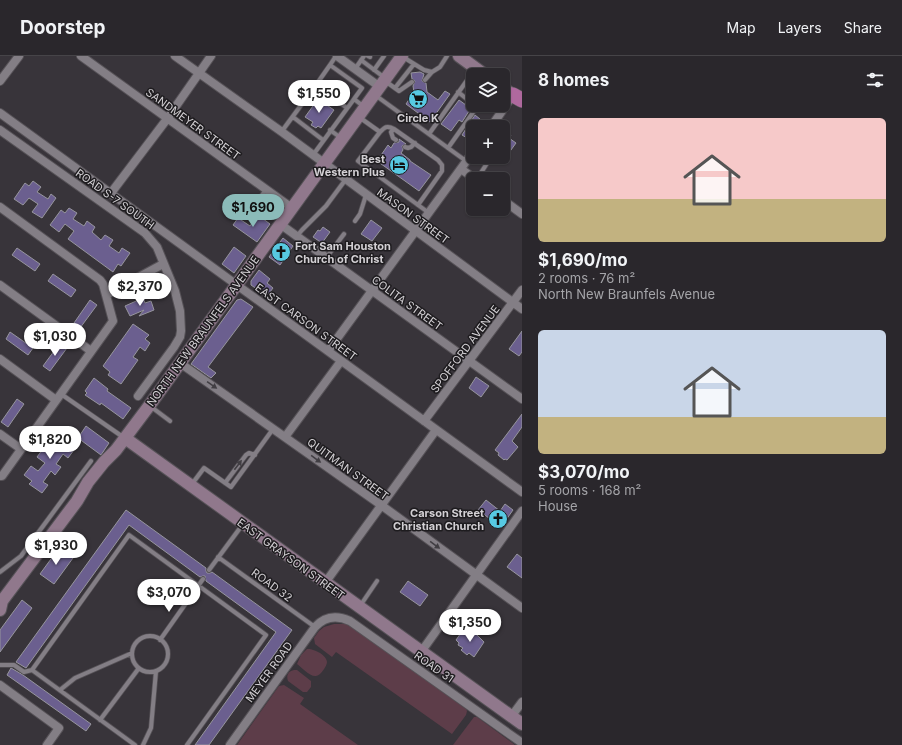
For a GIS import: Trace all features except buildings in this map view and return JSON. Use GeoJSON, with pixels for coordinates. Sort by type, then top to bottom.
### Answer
{"type":"FeatureCollection","features":[{"type":"Feature","properties":{"kind":"street"},"geometry":{"type":"LineString","coordinates":[[0,81],[19,56]]}},
{"type":"Feature","properties":{"kind":"street","name":"SANDMEYER STREET"},"geometry":{"type":"LineString","coordinates":[[81,56],[292,208]]}},
{"type":"Feature","properties":{"kind":"street","name":"MASON STREET"},"geometry":{"type":"LineString","coordinates":[[175,56],[282,132],[522,309]]}},
{"type":"Feature","properties":{"kind":"street"},"geometry":{"type":"LineString","coordinates":[[110,193],[167,119],[211,56]]}},
{"type":"Feature","properties":{"kind":"street"},"geometry":{"type":"LineString","coordinates":[[337,56],[381,85]]}},
{"type":"Feature","properties":{"kind":"street","name":"NORTH NEW BRAUNFELS AVENUE"},"geometry":{"type":"LineString","coordinates":[[0,609],[8,606],[71,513],[110,464],[116,450],[402,56]]}},
{"type":"Feature","properties":{"kind":"street"},"geometry":{"type":"LineString","coordinates":[[459,56],[476,68]]}},
{"type":"Feature","properties":{"kind":"street"},"geometry":{"type":"LineString","coordinates":[[496,120],[515,96]]}},
{"type":"Feature","properties":{"kind":"street","name":"EAST CARSON STREET"},"geometry":{"type":"LineString","coordinates":[[0,113],[522,492]]}},
{"type":"Feature","properties":{"kind":"street","name":"ROAD S-7 SOUTH"},"geometry":{"type":"LineString","coordinates":[[0,130],[145,233],[157,247],[175,291],[180,311],[181,332],[180,338],[174,347],[138,396]]}},
{"type":"Feature","properties":{"kind":"street"},"geometry":{"type":"LineString","coordinates":[[328,351],[466,162]]}},
{"type":"Feature","properties":{"kind":"street"},"geometry":{"type":"LineString","coordinates":[[461,169],[466,172]]}},
{"type":"Feature","properties":{"kind":"street"},"geometry":{"type":"LineString","coordinates":[[510,205],[522,214]]}},
{"type":"Feature","properties":{"kind":"street"},"geometry":{"type":"LineString","coordinates":[[0,207],[100,280],[103,284],[113,321],[2,476],[0,476]]}},
{"type":"Feature","properties":{"kind":"street","name":"COLITA STREET"},"geometry":{"type":"LineString","coordinates":[[280,224],[522,399]]}},
{"type":"Feature","properties":{"kind":"street"},"geometry":{"type":"LineString","coordinates":[[106,295],[164,264]]}},
{"type":"Feature","properties":{"kind":"street"},"geometry":{"type":"LineString","coordinates":[[0,285],[91,351]]}},
{"type":"Feature","properties":{"kind":"street","name":"SPOFFORD AVENUE"},"geometry":{"type":"LineString","coordinates":[[424,421],[470,362],[522,290]]}},
{"type":"Feature","properties":{"kind":"street"},"geometry":{"type":"LineString","coordinates":[[0,359],[59,397]]}},
{"type":"Feature","properties":{"kind":"street"},"geometry":{"type":"LineString","coordinates":[[285,437],[341,361]]}},
{"type":"Feature","properties":{"kind":"street","name":"QUITMAN STREET"},"geometry":{"type":"LineString","coordinates":[[180,363],[522,608]]}},
{"type":"Feature","properties":{"kind":"street"},"geometry":{"type":"LineString","coordinates":[[325,583],[380,505],[436,430]]}},
{"type":"Feature","properties":{"kind":"street"},"geometry":{"type":"LineString","coordinates":[[0,434],[21,449]]}},
{"type":"Feature","properties":{"kind":"street","name":"EAST GRAYSON STREET"},"geometry":{"type":"LineString","coordinates":[[125,438],[358,608],[522,724]]}},
{"type":"Feature","properties":{"kind":"street"},"geometry":{"type":"LineString","coordinates":[[421,652],[522,511]]}},
{"type":"Feature","properties":{"kind":"street","name":"MEYER ROAD"},"geometry":{"type":"LineString","coordinates":[[230,745],[315,626],[330,617]]}},
{"type":"Feature","properties":{"kind":"street","name":"ROAD 31"},"geometry":{"type":"LineString","coordinates":[[330,617],[350,621],[522,743]]}},
{"type":"Feature","properties":{"kind":"street"},"geometry":{"type":"LineString","coordinates":[[0,685],[59,728],[47,745]]}},
{"type":"Feature","properties":{"kind":"street"},"geometry":{"type":"LineString","coordinates":[[511,716],[522,702]]}},
{"type":"Feature","properties":{"kind":"lane"},"geometry":{"type":"LineString","coordinates":[[282,132],[337,56]]}},
{"type":"Feature","properties":{"kind":"lane"},"geometry":{"type":"LineString","coordinates":[[355,69],[364,56]]}},
{"type":"Feature","properties":{"kind":"lane"},"geometry":{"type":"LineString","coordinates":[[374,70],[384,56]]}},
{"type":"Feature","properties":{"kind":"lane"},"geometry":{"type":"LineString","coordinates":[[402,56],[428,72],[432,72]]}},
{"type":"Feature","properties":{"kind":"lane"},"geometry":{"type":"LineString","coordinates":[[425,80],[432,72],[440,67],[447,56]]}},
{"type":"Feature","properties":{"kind":"lane"},"geometry":{"type":"LineString","coordinates":[[361,60],[374,70],[381,85],[429,134],[466,160]]}},
{"type":"Feature","properties":{"kind":"lane"},"geometry":{"type":"LineString","coordinates":[[395,88],[414,64]]}},
{"type":"Feature","properties":{"kind":"lane"},"geometry":{"type":"LineString","coordinates":[[313,155],[362,88],[330,65]]}},
{"type":"Feature","properties":{"kind":"lane"},"geometry":{"type":"LineString","coordinates":[[381,85],[395,88],[399,91],[412,82]]}},
{"type":"Feature","properties":{"kind":"lane"},"geometry":{"type":"LineString","coordinates":[[429,134],[458,92],[466,84]]}},
{"type":"Feature","properties":{"kind":"lane"},"geometry":{"type":"LineString","coordinates":[[316,85],[347,108]]}},
{"type":"Feature","properties":{"kind":"lane"},"geometry":{"type":"LineString","coordinates":[[448,148],[475,109],[472,103],[458,92]]}},
{"type":"Feature","properties":{"kind":"lane"},"geometry":{"type":"LineString","coordinates":[[354,99],[362,112],[380,132]]}},
{"type":"Feature","properties":{"kind":"lane"},"geometry":{"type":"LineString","coordinates":[[292,117],[323,140]]}},
{"type":"Feature","properties":{"kind":"lane"},"geometry":{"type":"LineString","coordinates":[[418,205],[442,172],[442,165],[438,160],[415,143],[389,126],[385,127],[358,161],[418,205],[429,213]]}},
{"type":"Feature","properties":{"kind":"lane"},"geometry":{"type":"LineString","coordinates":[[394,129],[392,132],[393,138],[396,140]]}},
{"type":"Feature","properties":{"kind":"lane"},"geometry":{"type":"LineString","coordinates":[[330,130],[343,139]]}},
{"type":"Feature","properties":{"kind":"lane"},"geometry":{"type":"LineString","coordinates":[[405,147],[411,147],[415,143]]}},
{"type":"Feature","properties":{"kind":"lane"},"geometry":{"type":"LineString","coordinates":[[297,236],[326,206],[346,179]]}},
{"type":"Feature","properties":{"kind":"lane"},"geometry":{"type":"LineString","coordinates":[[247,214],[266,190]]}},
{"type":"Feature","properties":{"kind":"lane"},"geometry":{"type":"LineString","coordinates":[[355,221],[360,214],[366,195]]}},
{"type":"Feature","properties":{"kind":"lane"},"geometry":{"type":"LineString","coordinates":[[326,258],[344,234]]}},
{"type":"Feature","properties":{"kind":"lane","name":"EAST GRAYSON STREET"},"geometry":{"type":"LineString","coordinates":[[59,397],[125,438]]}},
{"type":"Feature","properties":{"kind":"lane"},"geometry":{"type":"LineString","coordinates":[[149,406],[170,421]]}},
{"type":"Feature","properties":{"kind":"lane"},"geometry":{"type":"LineString","coordinates":[[191,486],[204,468],[231,487],[273,429]]}},
{"type":"Feature","properties":{"kind":"lane"},"geometry":{"type":"LineString","coordinates":[[225,483],[246,455],[249,453],[255,455]]}},
{"type":"Feature","properties":{"kind":"lane"},"geometry":{"type":"LineString","coordinates":[[0,572],[21,556],[91,461]]}},
{"type":"Feature","properties":{"kind":"lane"},"geometry":{"type":"LineString","coordinates":[[209,570],[243,524]]}},
{"type":"Feature","properties":{"kind":"lane"},"geometry":{"type":"LineString","coordinates":[[0,665],[14,665],[24,672],[32,670],[129,535],[266,635],[187,745]]}},
{"type":"Feature","properties":{"kind":"lane","name":"ROAD 32"},"geometry":{"type":"LineString","coordinates":[[218,557],[315,626]]}},
{"type":"Feature","properties":{"kind":"lane"},"geometry":{"type":"LineString","coordinates":[[160,640],[203,579]]}},
{"type":"Feature","properties":{"kind":"lane"},"geometry":{"type":"LineString","coordinates":[[358,608],[377,581]]}},
{"type":"Feature","properties":{"kind":"lane"},"geometry":{"type":"LineString","coordinates":[[144,637],[152,637],[160,640],[166,646],[167,658],[163,666],[149,672],[139,668],[134,663],[132,653],[137,642],[144,637]]}},
{"type":"Feature","properties":{"kind":"lane"},"geometry":{"type":"LineString","coordinates":[[60,690],[75,678],[132,653]]}},
{"type":"Feature","properties":{"kind":"lane"},"geometry":{"type":"LineString","coordinates":[[100,720],[139,668]]}},
{"type":"Feature","properties":{"kind":"lane"},"geometry":{"type":"LineString","coordinates":[[32,670],[135,745]]}},
{"type":"Feature","properties":{"kind":"lane"},"geometry":{"type":"LineString","coordinates":[[143,745],[152,728],[156,670]]}},
{"type":"Feature","properties":{"kind":"shaded area"},"geometry":{"type":"Polygon","coordinates":[[[334,624],[348,624],[466,709],[466,715],[452,734],[336,652],[332,657],[315,644],[314,638],[319,631],[324,627],[334,624]]]}},
{"type":"Feature","properties":{"kind":"shaded area"},"geometry":{"type":"Polygon","coordinates":[[[307,649],[319,652],[326,659],[326,666],[318,676],[311,675],[297,664],[301,655],[307,649]]]}},
{"type":"Feature","properties":{"kind":"shaded area"},"geometry":{"type":"Polygon","coordinates":[[[297,670],[311,681],[311,687],[307,692],[303,692],[288,681],[288,674],[290,671],[297,670]]]}},
{"type":"Feature","properties":{"kind":"shaded area"},"geometry":{"type":"Polygon","coordinates":[[[284,685],[304,698],[300,704],[358,745],[237,745],[279,686],[284,685]]]}},
{"type":"Feature","properties":{"kind":"shaded area"},"geometry":{"type":"Polygon","coordinates":[[[474,717],[477,717],[515,745],[453,745],[474,717]]]}},
{"type":"Feature","properties":{"kind":"place","name":"Circle K"},"geometry":{"type":"Point","coordinates":[418,99]}},
{"type":"Feature","properties":{"kind":"place","name":"Best Western Plus"},"geometry":{"type":"Point","coordinates":[399,165]}},
{"type":"Feature","properties":{"kind":"place","name":"Fort Sam Houston Church of Christ"},"geometry":{"type":"Point","coordinates":[281,252]}},
{"type":"Feature","properties":{"kind":"place","name":"Carson Street Christian Church"},"geometry":{"type":"Point","coordinates":[498,519]}}]}
